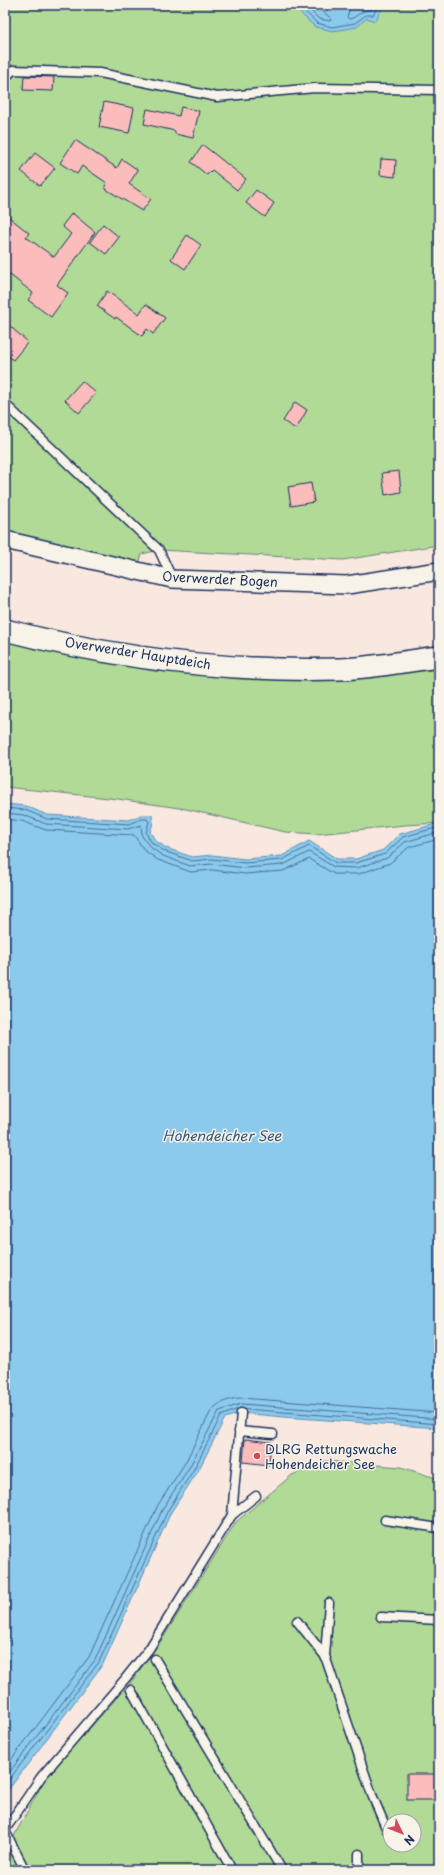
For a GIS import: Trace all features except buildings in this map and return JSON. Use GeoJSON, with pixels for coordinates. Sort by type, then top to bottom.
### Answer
{"type":"FeatureCollection","features":[{"type":"Feature","properties":{"kind":"street","name":"Overwerder Bogen"},"geometry":{"type":"LineString","coordinates":[[5,540],[172,579],[347,585],[439,571]]}},
{"type":"Feature","properties":{"kind":"street","name":"Overwerder Hauptdeich"},"geometry":{"type":"LineString","coordinates":[[5,630],[96,650],[170,661],[260,669],[342,669],[439,657]]}},
{"type":"Feature","properties":{"kind":"lane"},"geometry":{"type":"LineString","coordinates":[[5,78],[13,70],[100,73],[217,97],[315,88],[439,90]]}},
{"type":"Feature","properties":{"kind":"lane"},"geometry":{"type":"LineString","coordinates":[[5,404],[159,550],[172,579]]}},
{"type":"Feature","properties":{"kind":"lane"},"geometry":{"type":"LineString","coordinates":[[232,1516],[241,1413]]}},
{"type":"Feature","properties":{"kind":"lane"},"geometry":{"type":"LineString","coordinates":[[239,1431],[273,1434]]}},
{"type":"Feature","properties":{"kind":"lane"},"geometry":{"type":"LineString","coordinates":[[25,1870],[5,1830],[41,1777],[149,1649],[232,1516],[256,1496]]}},
{"type":"Feature","properties":{"kind":"lane"},"geometry":{"type":"LineString","coordinates":[[385,1520],[439,1528]]}},
{"type":"Feature","properties":{"kind":"lane"},"geometry":{"type":"LineString","coordinates":[[325,1656],[329,1603]]}},
{"type":"Feature","properties":{"kind":"lane"},"geometry":{"type":"LineString","coordinates":[[381,1617],[439,1620]]}},
{"type":"Feature","properties":{"kind":"lane"},"geometry":{"type":"LineString","coordinates":[[297,1621],[325,1656],[372,1795],[382,1818]]}},
{"type":"Feature","properties":{"kind":"lane"},"geometry":{"type":"LineString","coordinates":[[155,1659],[282,1870]]}},
{"type":"Feature","properties":{"kind":"lane"},"geometry":{"type":"LineString","coordinates":[[131,1690],[232,1870]]}},
{"type":"Feature","properties":{"kind":"lane"},"geometry":{"type":"LineString","coordinates":[[359,1854],[359,1870]]}},
{"type":"Feature","properties":{"kind":"green space"},"geometry":{"type":"Polygon","coordinates":[[[5,5],[439,5],[439,545],[343,560],[159,550],[142,554],[139,564],[5,532],[5,5]]]}},
{"type":"Feature","properties":{"kind":"green space"},"geometry":{"type":"Polygon","coordinates":[[[5,641],[60,654],[154,671],[229,676],[380,675],[439,669],[439,823],[317,834],[285,832],[186,809],[118,799],[5,787],[5,641]]]}},
{"type":"Feature","properties":{"kind":"green space"},"geometry":{"type":"Polygon","coordinates":[[[326,1461],[401,1467],[439,1479],[439,1870],[5,1870],[15,1834],[50,1770],[131,1682],[163,1638],[236,1522],[292,1475],[326,1461]]]}},
{"type":"Feature","properties":{"kind":"water"},"geometry":{"type":"Polygon","coordinates":[[[292,5],[328,5],[335,10],[340,10],[343,5],[384,5],[375,21],[367,18],[357,27],[333,31],[315,27],[292,5]]]}},
{"type":"Feature","properties":{"kind":"water","name":"Hohendeicher See"},"geometry":{"type":"Polygon","coordinates":[[[5,804],[26,806],[47,815],[129,820],[141,815],[152,815],[153,823],[150,832],[155,840],[166,848],[192,857],[212,855],[245,859],[282,856],[309,841],[337,859],[356,859],[383,850],[400,834],[439,823],[439,1428],[241,1413],[225,1418],[198,1471],[171,1512],[103,1664],[9,1789],[5,1789],[5,804]]]}},
{"type":"Feature","properties":{"kind":"place","name":"DLRG Rettungswache Hohendeicher See"},"geometry":{"type":"Point","coordinates":[257,1456]}}]}
